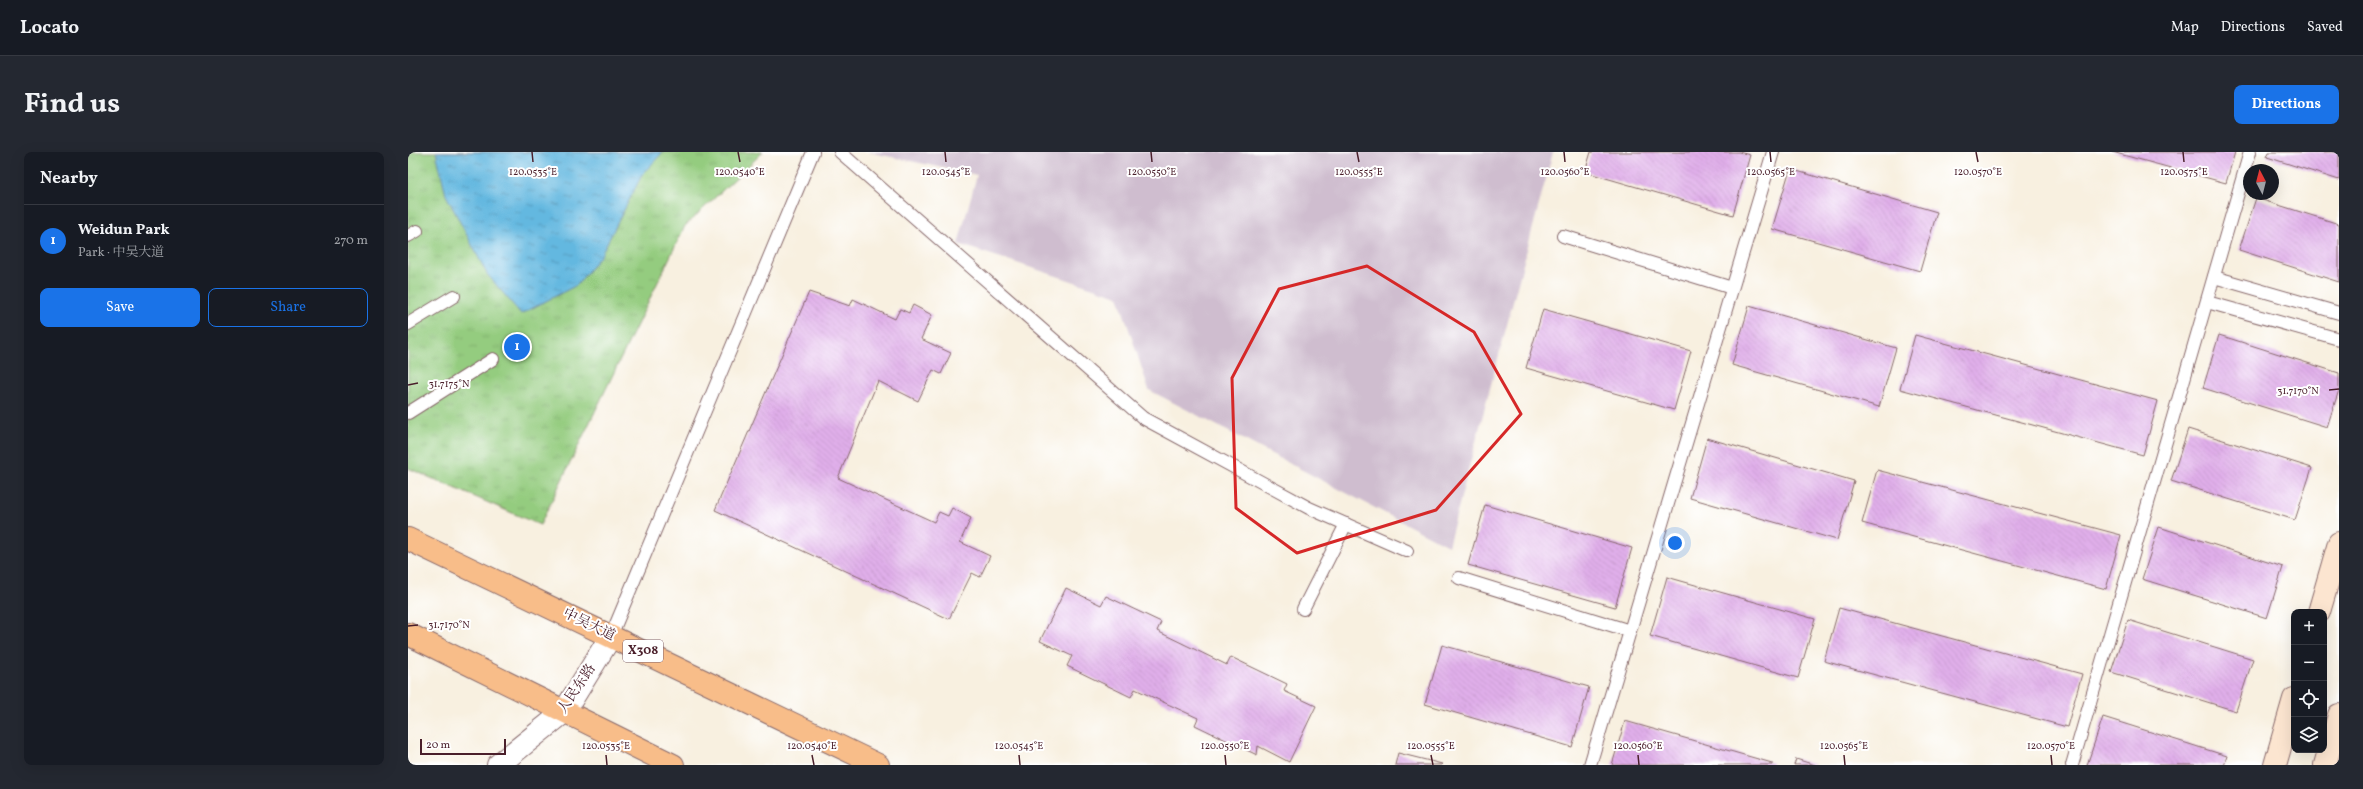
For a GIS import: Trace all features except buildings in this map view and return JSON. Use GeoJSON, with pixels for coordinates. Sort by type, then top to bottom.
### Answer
{"type":"FeatureCollection","features":[{"type":"Feature","properties":{"kind":"main road","name":"中吴大道"},"geometry":{"type":"LineString","coordinates":[[408,539],[878,765]]}},
{"type":"Feature","properties":{"kind":"main road"},"geometry":{"type":"LineString","coordinates":[[2320,609],[2339,543]]}},
{"type":"Feature","properties":{"kind":"main road"},"geometry":{"type":"LineString","coordinates":[[408,634],[673,765]]}},
{"type":"Feature","properties":{"kind":"main road"},"geometry":{"type":"LineString","coordinates":[[2275,765],[2291,709]]}},
{"type":"Feature","properties":{"kind":"main road"},"geometry":{"type":"LineString","coordinates":[[2325,765],[2339,715]]}},
{"type":"Feature","properties":{"kind":"street","name":"人民东路"},"geometry":{"type":"LineString","coordinates":[[498,765],[564,712],[611,636]]}},
{"type":"Feature","properties":{"kind":"lane"},"geometry":{"type":"LineString","coordinates":[[611,636],[813,152]]}},
{"type":"Feature","properties":{"kind":"lane"},"geometry":{"type":"LineString","coordinates":[[840,152],[1143,418],[1309,508],[1407,551]]}},
{"type":"Feature","properties":{"kind":"lane"},"geometry":{"type":"LineString","coordinates":[[1590,765],[1773,152]]}},
{"type":"Feature","properties":{"kind":"lane"},"geometry":{"type":"LineString","coordinates":[[2072,765],[2250,152]]}},
{"type":"Feature","properties":{"kind":"lane"},"geometry":{"type":"LineString","coordinates":[[1563,236],[1732,288]]}},
{"type":"Feature","properties":{"kind":"lane"},"geometry":{"type":"LineString","coordinates":[[2214,277],[2339,312]]}},
{"type":"Feature","properties":{"kind":"lane"},"geometry":{"type":"LineString","coordinates":[[408,324],[454,296]]}},
{"type":"Feature","properties":{"kind":"lane"},"geometry":{"type":"LineString","coordinates":[[2207,302],[2339,340]]}},
{"type":"Feature","properties":{"kind":"lane"},"geometry":{"type":"LineString","coordinates":[[408,413],[493,359]]}},
{"type":"Feature","properties":{"kind":"lane"},"geometry":{"type":"LineString","coordinates":[[1303,609],[1346,524]]}},
{"type":"Feature","properties":{"kind":"lane"},"geometry":{"type":"LineString","coordinates":[[1459,578],[1630,631]]}},
{"type":"Feature","properties":{"kind":"highlighted area"},"geometry":{"type":"Polygon","coordinates":[[[1367,266],[1474,332],[1521,414],[1436,510],[1297,553],[1236,508],[1232,378],[1279,289],[1367,266]]]}},
{"type":"Feature","properties":{"kind":"shaded area"},"geometry":{"type":"Polygon","coordinates":[[[868,152],[1553,152],[1448,546],[1149,390],[1118,296],[958,244],[977,175],[868,152]]]}},
{"type":"Feature","properties":{"kind":"green space"},"geometry":{"type":"Polygon","coordinates":[[[408,152],[763,152],[685,226],[540,525],[408,468],[408,152]]]}},
{"type":"Feature","properties":{"kind":"water"},"geometry":{"type":"Polygon","coordinates":[[[436,152],[663,152],[642,175],[601,255],[577,285],[521,314],[487,274],[446,195],[436,152]]]}},
{"type":"Feature","properties":{"kind":"place","name":"Weidun Park"},"geometry":{"type":"Point","coordinates":[517,347]}}]}
